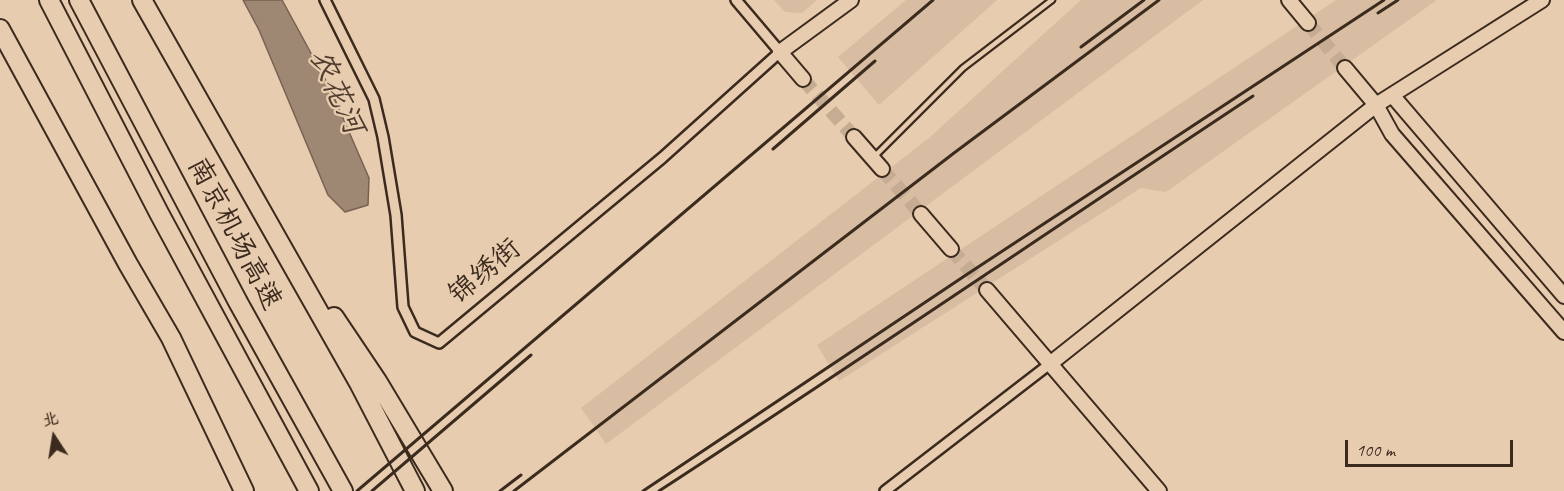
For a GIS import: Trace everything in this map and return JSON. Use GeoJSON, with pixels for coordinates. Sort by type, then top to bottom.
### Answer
{"type":"FeatureCollection","features":[{"type":"Feature","properties":{"kind":"highway","name":"南京机场高速"},"geometry":{"type":"LineString","coordinates":[[49,0],[159,213],[309,491]]}},
{"type":"Feature","properties":{"kind":"highway","name":"南京机场高速"},"geometry":{"type":"LineString","coordinates":[[79,0],[238,302],[343,491]]}},
{"type":"Feature","properties":{"kind":"highway"},"geometry":{"type":"LineString","coordinates":[[142,0],[359,384],[415,491]]}},
{"type":"Feature","properties":{"kind":"highway"},"geometry":{"type":"LineString","coordinates":[[0,29],[171,338],[244,491]]}},
{"type":"Feature","properties":{"kind":"highway"},"geometry":{"type":"LineString","coordinates":[[267,221],[377,381],[443,491]]}},
{"type":"Feature","properties":{"kind":"street","name":"锦绣街"},"geometry":{"type":"LineString","coordinates":[[325,0],[374,99],[396,215],[403,307],[415,332],[440,343],[662,158],[780,52],[851,0]]}},
{"type":"Feature","properties":{"kind":"street"},"geometry":{"type":"LineString","coordinates":[[736,0],[803,79]]}},
{"type":"Feature","properties":{"kind":"street"},"geometry":{"type":"LineString","coordinates":[[1289,0],[1308,23]]}},
{"type":"Feature","properties":{"kind":"street"},"geometry":{"type":"LineString","coordinates":[[885,491],[1051,363],[1376,105],[1542,0]]}},
{"type":"Feature","properties":{"kind":"street"},"geometry":{"type":"LineString","coordinates":[[1346,68],[1376,105],[1392,134],[1564,332]]}},
{"type":"Feature","properties":{"kind":"street"},"geometry":{"type":"LineString","coordinates":[[1392,95],[1564,296]]}},
{"type":"Feature","properties":{"kind":"street"},"geometry":{"type":"LineString","coordinates":[[854,137],[877,164]]}},
{"type":"Feature","properties":{"kind":"street"},"geometry":{"type":"LineString","coordinates":[[921,214],[951,249]]}},
{"type":"Feature","properties":{"kind":"street"},"geometry":{"type":"LineString","coordinates":[[987,290],[1159,491]]}},
{"type":"Feature","properties":{"kind":"lane"},"geometry":{"type":"LineString","coordinates":[[877,164],[963,68],[1052,0]]}},
{"type":"Feature","properties":{"kind":"shaded area"},"geometry":{"type":"Polygon","coordinates":[[[243,0],[282,0],[330,88],[369,178],[368,205],[345,212],[328,195],[259,30],[243,0]]]}},
{"type":"Feature","properties":{"kind":"shaded area"},"geometry":{"type":"Polygon","coordinates":[[[774,0],[817,0],[802,13],[785,12],[774,0]]]}},
{"type":"Feature","properties":{"kind":"shaded area"},"geometry":{"type":"Polygon","coordinates":[[[906,0],[997,0],[879,105],[838,57],[906,0]]]}},
{"type":"Feature","properties":{"kind":"shaded area"},"geometry":{"type":"Polygon","coordinates":[[[1081,0],[1203,0],[606,444],[581,408],[929,138],[1081,0]]]}},
{"type":"Feature","properties":{"kind":"shaded area"},"geometry":{"type":"Polygon","coordinates":[[[1336,0],[1437,0],[1166,192],[1141,188],[839,381],[817,345],[1336,0]]]}},
{"type":"Feature","properties":{"kind":"tunnel"},"geometry":{"type":"LineString","coordinates":[[1308,23],[1345,68]]}},
{"type":"Feature","properties":{"kind":"tunnel"},"geometry":{"type":"LineString","coordinates":[[803,79],[854,137]]}},
{"type":"Feature","properties":{"kind":"tunnel"},"geometry":{"type":"LineString","coordinates":[[882,169],[921,214]]}},
{"type":"Feature","properties":{"kind":"tunnel"},"geometry":{"type":"LineString","coordinates":[[951,249],[987,290]]}},
{"type":"Feature","properties":{"kind":"railway"},"geometry":{"type":"LineString","coordinates":[[357,491],[933,0]]}},
{"type":"Feature","properties":{"kind":"railway"},"geometry":{"type":"LineString","coordinates":[[1081,47],[1144,0]]}},
{"type":"Feature","properties":{"kind":"railway"},"geometry":{"type":"LineString","coordinates":[[514,491],[954,153],[1159,0]]}},
{"type":"Feature","properties":{"kind":"railway"},"geometry":{"type":"LineString","coordinates":[[643,491],[1384,0]]}},
{"type":"Feature","properties":{"kind":"railway"},"geometry":{"type":"LineString","coordinates":[[1378,13],[1398,0]]}},
{"type":"Feature","properties":{"kind":"railway"},"geometry":{"type":"LineString","coordinates":[[773,149],[875,61]]}},
{"type":"Feature","properties":{"kind":"railway"},"geometry":{"type":"LineString","coordinates":[[659,491],[1253,96]]}},
{"type":"Feature","properties":{"kind":"railway"},"geometry":{"type":"LineString","coordinates":[[372,491],[531,355]]}},
{"type":"Feature","properties":{"kind":"railway"},"geometry":{"type":"LineString","coordinates":[[500,491],[521,475]]}},
{"type":"Feature","properties":{"kind":"water label","name":"农花河"},"geometry":{"type":"Point","coordinates":[336,92]}}]}
